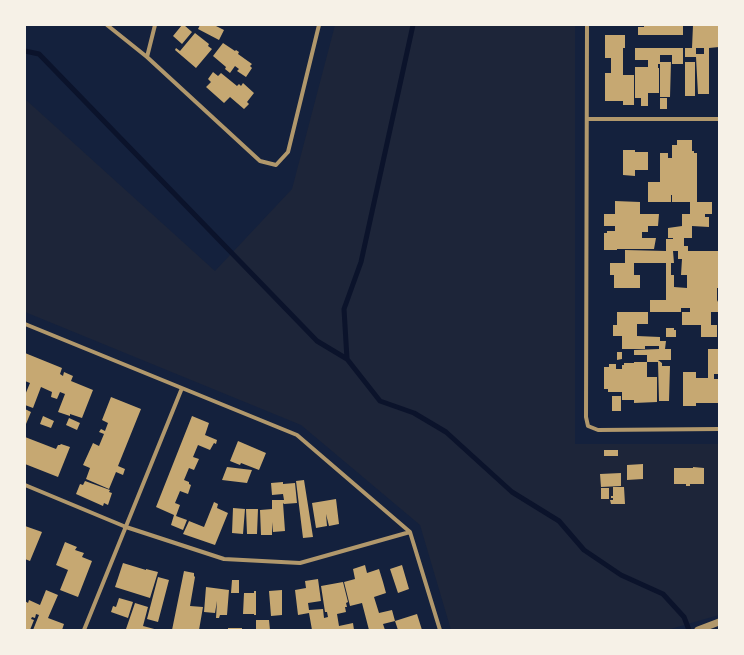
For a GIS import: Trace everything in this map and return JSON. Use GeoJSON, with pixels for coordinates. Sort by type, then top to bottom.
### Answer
{"type":"FeatureCollection","features":[{"type":"Feature","properties":{"kind":"street"},"geometry":{"type":"LineString","coordinates":[[107,25],[147,57],[260,162],[276,165],[288,152],[319,25]]}},
{"type":"Feature","properties":{"kind":"street"},"geometry":{"type":"LineString","coordinates":[[147,57],[155,25]]}},
{"type":"Feature","properties":{"kind":"street"},"geometry":{"type":"LineString","coordinates":[[587,25],[586,418],[588,426],[598,430],[719,429]]}},
{"type":"Feature","properties":{"kind":"street"},"geometry":{"type":"LineString","coordinates":[[587,119],[719,119]]}},
{"type":"Feature","properties":{"kind":"street"},"geometry":{"type":"LineString","coordinates":[[25,324],[297,435],[410,532],[440,630]]}},
{"type":"Feature","properties":{"kind":"street"},"geometry":{"type":"LineString","coordinates":[[84,630],[182,388]]}},
{"type":"Feature","properties":{"kind":"street"},"geometry":{"type":"LineString","coordinates":[[25,485],[126,527],[224,559],[300,563],[410,532]]}},
{"type":"Feature","properties":{"kind":"street"},"geometry":{"type":"LineString","coordinates":[[698,630],[719,622]]}},
{"type":"Feature","properties":{"kind":"shaded area"},"geometry":{"type":"Polygon","coordinates":[[[335,25],[575,25],[575,444],[719,444],[719,615],[667,630],[451,630],[420,525],[301,425],[25,312],[25,99],[215,271],[292,189],[335,25]]]}},
{"type":"Feature","properties":{"kind":"building"},"geometry":{"type":"Polygon","coordinates":[[[182,25],[192,32],[182,44],[173,36],[182,25]]]}},
{"type":"Feature","properties":{"kind":"building"},"geometry":{"type":"Polygon","coordinates":[[[200,25],[214,25],[224,30],[219,40],[198,29],[200,25]]]}},
{"type":"Feature","properties":{"kind":"building"},"geometry":{"type":"Polygon","coordinates":[[[644,25],[683,25],[683,35],[638,35],[638,27],[644,27],[644,25]]]}},
{"type":"Feature","properties":{"kind":"building"},"geometry":{"type":"Polygon","coordinates":[[[693,25],[719,25],[719,47],[709,48],[709,94],[698,94],[696,57],[685,57],[685,48],[692,48],[693,25]],[[696,48],[696,54],[704,54],[704,48],[696,48]]]}},
{"type":"Feature","properties":{"kind":"building"},"geometry":{"type":"Polygon","coordinates":[[[195,33],[209,44],[208,46],[212,49],[196,68],[175,50],[176,48],[180,51],[195,33]]]}},
{"type":"Feature","properties":{"kind":"building"},"geometry":{"type":"Polygon","coordinates":[[[605,35],[625,35],[625,48],[623,48],[623,75],[634,75],[634,105],[623,105],[623,101],[605,101],[605,73],[611,73],[611,58],[605,58],[605,35]]]}},
{"type":"Feature","properties":{"kind":"building"},"geometry":{"type":"Polygon","coordinates":[[[223,43],[239,52],[238,54],[252,64],[250,66],[252,68],[246,77],[237,71],[239,69],[235,66],[230,73],[225,69],[226,67],[213,56],[223,43]]]}},
{"type":"Feature","properties":{"kind":"building"},"geometry":{"type":"Polygon","coordinates":[[[635,48],[683,48],[683,64],[672,64],[672,55],[660,55],[660,62],[671,62],[670,97],[660,97],[660,64],[658,64],[659,93],[648,93],[648,106],[641,106],[641,98],[635,98],[635,67],[648,67],[648,60],[635,60],[635,48]]]}},
{"type":"Feature","properties":{"kind":"building"},"geometry":{"type":"Polygon","coordinates":[[[685,62],[695,62],[695,96],[685,96],[685,62]]]}},
{"type":"Feature","properties":{"kind":"building"},"geometry":{"type":"Polygon","coordinates":[[[213,72],[218,76],[221,73],[237,86],[239,84],[241,86],[243,83],[254,93],[247,102],[249,104],[244,109],[230,97],[224,103],[206,87],[211,82],[208,79],[213,72]]]}},
{"type":"Feature","properties":{"kind":"building"},"geometry":{"type":"Polygon","coordinates":[[[660,98],[667,98],[667,109],[660,109],[660,98]]]}},
{"type":"Feature","properties":{"kind":"building"},"geometry":{"type":"Polygon","coordinates":[[[677,140],[692,140],[692,151],[697,153],[697,202],[712,202],[712,214],[705,214],[705,217],[709,217],[709,227],[692,226],[692,238],[684,238],[684,246],[688,246],[688,251],[719,251],[719,288],[717,288],[717,300],[719,304],[719,312],[711,312],[711,325],[717,325],[717,337],[701,337],[701,325],[682,325],[682,312],[690,312],[690,308],[681,308],[681,312],[650,312],[650,300],[666,300],[666,263],[634,263],[634,275],[640,275],[640,288],[614,288],[614,275],[610,275],[610,263],[625,263],[625,250],[666,251],[666,239],[673,239],[668,238],[668,228],[682,226],[682,214],[690,214],[690,202],[672,202],[672,195],[671,202],[648,202],[648,182],[660,182],[660,153],[668,153],[668,158],[672,158],[672,145],[677,145],[677,140]],[[673,251],[674,263],[671,263],[671,275],[674,275],[674,287],[687,288],[687,275],[681,275],[682,259],[678,259],[678,251],[673,251]]]}},
{"type":"Feature","properties":{"kind":"building"},"geometry":{"type":"Polygon","coordinates":[[[623,150],[648,152],[648,170],[635,170],[635,176],[623,175],[623,150]]]}},
{"type":"Feature","properties":{"kind":"building"},"geometry":{"type":"Polygon","coordinates":[[[615,201],[640,202],[640,214],[659,214],[658,226],[648,226],[648,232],[642,232],[642,238],[656,238],[654,249],[604,250],[604,233],[607,233],[607,231],[615,231],[615,226],[604,226],[604,214],[615,214],[615,201]]]}},
{"type":"Feature","properties":{"kind":"building"},"geometry":{"type":"Polygon","coordinates":[[[617,312],[648,312],[648,324],[637,324],[637,336],[660,337],[660,341],[666,341],[665,349],[671,349],[671,360],[658,360],[662,363],[662,366],[670,366],[669,401],[659,401],[658,362],[647,362],[647,355],[634,355],[634,350],[659,349],[659,346],[645,346],[645,349],[622,349],[622,336],[613,336],[613,325],[617,325],[617,312]]]}},
{"type":"Feature","properties":{"kind":"building"},"geometry":{"type":"Polygon","coordinates":[[[666,328],[674,328],[674,330],[676,330],[676,337],[666,337],[666,328]]]}},
{"type":"Feature","properties":{"kind":"building"},"geometry":{"type":"Polygon","coordinates":[[[708,349],[719,349],[719,374],[714,374],[714,379],[719,379],[719,403],[696,403],[696,406],[683,406],[683,372],[696,372],[696,378],[708,378],[708,349]]]}},
{"type":"Feature","properties":{"kind":"building"},"geometry":{"type":"Polygon","coordinates":[[[617,352],[622,352],[622,359],[617,360],[617,352]]]}},
{"type":"Feature","properties":{"kind":"building"},"geometry":{"type":"Polygon","coordinates":[[[25,353],[62,368],[60,374],[63,376],[64,372],[73,376],[71,381],[93,390],[82,418],[58,412],[65,394],[60,392],[57,399],[51,397],[52,392],[41,387],[33,408],[25,405],[25,395],[30,383],[25,381],[25,353]]]}},
{"type":"Feature","properties":{"kind":"building"},"geometry":{"type":"Polygon","coordinates":[[[647,362],[647,377],[657,377],[657,402],[634,403],[634,400],[622,400],[622,392],[608,392],[608,389],[604,389],[604,367],[609,367],[609,364],[616,364],[616,369],[622,369],[622,365],[624,365],[624,363],[647,362]]]}},
{"type":"Feature","properties":{"kind":"building"},"geometry":{"type":"Polygon","coordinates":[[[612,396],[621,396],[621,411],[612,411],[612,396]]]}},
{"type":"Feature","properties":{"kind":"building"},"geometry":{"type":"Polygon","coordinates":[[[111,397],[141,409],[118,466],[125,469],[123,475],[116,472],[109,489],[86,479],[90,468],[83,465],[93,443],[99,446],[104,434],[99,432],[101,429],[105,431],[108,423],[102,420],[111,397]]]}},
{"type":"Feature","properties":{"kind":"building"},"geometry":{"type":"Polygon","coordinates":[[[25,409],[31,412],[26,424],[25,424],[25,409]]]}},
{"type":"Feature","properties":{"kind":"building"},"geometry":{"type":"Polygon","coordinates":[[[43,416],[54,421],[51,428],[40,424],[43,416]]]}},
{"type":"Feature","properties":{"kind":"building"},"geometry":{"type":"Polygon","coordinates":[[[192,416],[209,423],[205,435],[217,440],[216,444],[214,443],[210,450],[198,445],[193,457],[199,459],[194,470],[189,468],[184,480],[189,482],[191,485],[188,494],[180,491],[175,503],[180,505],[176,516],[187,520],[183,530],[171,525],[174,515],[156,507],[192,416]]]}},
{"type":"Feature","properties":{"kind":"building"},"geometry":{"type":"Polygon","coordinates":[[[69,418],[80,423],[77,430],[66,425],[69,418]]]}},
{"type":"Feature","properties":{"kind":"building"},"geometry":{"type":"Polygon","coordinates":[[[25,437],[56,449],[58,445],[61,444],[70,447],[58,477],[25,464],[25,437]]]}},
{"type":"Feature","properties":{"kind":"building"},"geometry":{"type":"Polygon","coordinates":[[[238,441],[266,453],[259,470],[241,463],[240,465],[230,461],[238,441]]]}},
{"type":"Feature","properties":{"kind":"building"},"geometry":{"type":"Polygon","coordinates":[[[604,450],[618,450],[618,456],[604,456],[604,450]]]}},
{"type":"Feature","properties":{"kind":"building"},"geometry":{"type":"Polygon","coordinates":[[[643,464],[643,479],[627,480],[627,465],[643,464]]]}},
{"type":"Feature","properties":{"kind":"building"},"geometry":{"type":"Polygon","coordinates":[[[227,467],[252,470],[247,483],[222,480],[227,467]]]}},
{"type":"Feature","properties":{"kind":"building"},"geometry":{"type":"Polygon","coordinates":[[[674,468],[704,468],[704,484],[690,484],[690,486],[686,486],[686,484],[674,484],[674,468]]]}},
{"type":"Feature","properties":{"kind":"building"},"geometry":{"type":"Polygon","coordinates":[[[621,473],[621,486],[601,487],[600,474],[621,473]]]}},
{"type":"Feature","properties":{"kind":"building"},"geometry":{"type":"Polygon","coordinates":[[[304,480],[313,537],[303,538],[296,481],[304,480]]]}},
{"type":"Feature","properties":{"kind":"building"},"geometry":{"type":"Polygon","coordinates":[[[85,481],[110,490],[109,492],[112,493],[108,505],[104,503],[103,506],[76,494],[80,484],[83,485],[85,481]]]}},
{"type":"Feature","properties":{"kind":"building"},"geometry":{"type":"Polygon","coordinates":[[[283,482],[283,484],[295,483],[297,503],[283,503],[285,531],[273,532],[272,522],[272,535],[261,535],[260,510],[272,509],[272,500],[284,500],[283,494],[272,495],[271,483],[283,482]]]}},
{"type":"Feature","properties":{"kind":"building"},"geometry":{"type":"Polygon","coordinates":[[[613,487],[624,487],[625,504],[611,504],[610,500],[613,500],[611,496],[613,496],[613,487]]]}},
{"type":"Feature","properties":{"kind":"building"},"geometry":{"type":"Polygon","coordinates":[[[601,488],[609,488],[609,499],[601,499],[601,488]]]}},
{"type":"Feature","properties":{"kind":"building"},"geometry":{"type":"Polygon","coordinates":[[[336,499],[339,524],[329,526],[326,514],[327,526],[316,528],[312,503],[336,499]]]}},
{"type":"Feature","properties":{"kind":"building"},"geometry":{"type":"Polygon","coordinates":[[[214,502],[218,504],[217,508],[228,513],[215,545],[183,534],[189,521],[204,527],[214,502]]]}},
{"type":"Feature","properties":{"kind":"building"},"geometry":{"type":"Polygon","coordinates":[[[233,508],[245,509],[243,534],[232,533],[233,508]]]}},
{"type":"Feature","properties":{"kind":"building"},"geometry":{"type":"Polygon","coordinates":[[[246,509],[258,509],[257,534],[247,534],[246,509]]]}},
{"type":"Feature","properties":{"kind":"building"},"geometry":{"type":"Polygon","coordinates":[[[25,526],[42,532],[30,561],[25,559],[25,526]]]}},
{"type":"Feature","properties":{"kind":"building"},"geometry":{"type":"Polygon","coordinates":[[[65,542],[77,547],[75,550],[84,553],[82,557],[92,561],[78,597],[60,590],[68,570],[56,565],[65,542]]]}},
{"type":"Feature","properties":{"kind":"building"},"geometry":{"type":"Polygon","coordinates":[[[123,563],[158,572],[150,598],[115,587],[123,563]]]}},
{"type":"Feature","properties":{"kind":"building"},"geometry":{"type":"Polygon","coordinates":[[[365,565],[367,573],[379,569],[383,582],[386,593],[374,597],[379,613],[392,610],[395,621],[383,624],[385,630],[369,630],[362,603],[350,606],[344,582],[355,579],[353,569],[365,565]]]}},
{"type":"Feature","properties":{"kind":"building"},"geometry":{"type":"Polygon","coordinates":[[[402,565],[409,589],[398,593],[390,569],[402,565]]]}},
{"type":"Feature","properties":{"kind":"building"},"geometry":{"type":"Polygon","coordinates":[[[184,571],[194,573],[195,577],[190,606],[203,607],[199,630],[172,630],[184,571]]]}},
{"type":"Feature","properties":{"kind":"building"},"geometry":{"type":"Polygon","coordinates":[[[158,577],[169,580],[158,622],[147,619],[158,577]]]}},
{"type":"Feature","properties":{"kind":"building"},"geometry":{"type":"Polygon","coordinates":[[[318,579],[321,601],[308,603],[309,610],[323,609],[324,618],[328,617],[327,612],[325,612],[321,586],[343,582],[348,602],[346,603],[347,607],[345,607],[346,612],[337,614],[339,626],[353,623],[354,630],[312,630],[309,613],[298,615],[295,590],[306,588],[305,581],[318,579]]]}},
{"type":"Feature","properties":{"kind":"building"},"geometry":{"type":"Polygon","coordinates":[[[232,580],[239,580],[239,593],[231,593],[232,580]]]}},
{"type":"Feature","properties":{"kind":"building"},"geometry":{"type":"Polygon","coordinates":[[[206,587],[229,590],[227,615],[220,615],[219,618],[216,618],[217,601],[215,613],[204,612],[206,587]]]}},
{"type":"Feature","properties":{"kind":"building"},"geometry":{"type":"Polygon","coordinates":[[[46,590],[58,595],[48,618],[64,624],[62,630],[33,630],[39,615],[36,614],[35,618],[32,617],[31,619],[34,620],[30,630],[25,630],[25,601],[28,603],[29,600],[40,605],[46,590]]]}},
{"type":"Feature","properties":{"kind":"building"},"geometry":{"type":"Polygon","coordinates":[[[282,590],[282,615],[271,616],[269,591],[282,590]]]}},
{"type":"Feature","properties":{"kind":"building"},"geometry":{"type":"Polygon","coordinates":[[[254,591],[256,591],[256,615],[243,614],[244,593],[254,593],[254,591]]]}},
{"type":"Feature","properties":{"kind":"building"},"geometry":{"type":"Polygon","coordinates":[[[119,598],[133,602],[128,618],[111,612],[113,606],[116,607],[119,598]]]}},
{"type":"Feature","properties":{"kind":"building"},"geometry":{"type":"Polygon","coordinates":[[[135,603],[148,607],[143,626],[158,630],[126,629],[135,603]]]}},
{"type":"Feature","properties":{"kind":"building"},"geometry":{"type":"Polygon","coordinates":[[[417,614],[422,630],[398,630],[395,621],[417,614]]]}},
{"type":"Feature","properties":{"kind":"building"},"geometry":{"type":"Polygon","coordinates":[[[256,620],[269,620],[270,630],[256,630],[256,620]]]}},
{"type":"Feature","properties":{"kind":"building"},"geometry":{"type":"Polygon","coordinates":[[[228,628],[242,628],[242,630],[228,630],[228,628]]]}},
{"type":"Feature","properties":{"kind":"waterway"},"geometry":{"type":"LineString","coordinates":[[413,25],[361,262],[344,309],[347,359],[380,401],[414,413],[446,432],[512,492],[559,521],[584,550],[621,575],[663,594],[684,617],[689,630]]}},
{"type":"Feature","properties":{"kind":"waterway"},"geometry":{"type":"LineString","coordinates":[[25,51],[39,54],[317,341],[347,359]]}}]}
